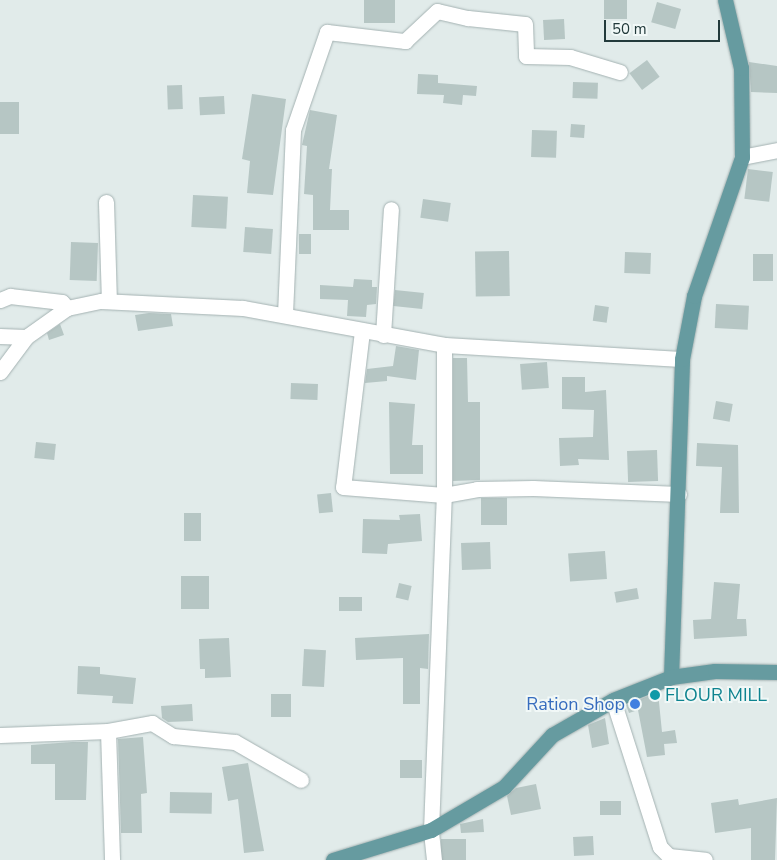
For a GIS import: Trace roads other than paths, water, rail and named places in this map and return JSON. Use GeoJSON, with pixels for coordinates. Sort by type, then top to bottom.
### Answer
{"type":"FeatureCollection","features":[{"type":"Feature","properties":{"kind":"main road"},"geometry":{"type":"LineString","coordinates":[[672,677],[682,359],[694,296],[742,157],[741,68],[725,0]]}},
{"type":"Feature","properties":{"kind":"main road"},"geometry":{"type":"LineString","coordinates":[[333,860],[431,830],[504,787],[552,736],[613,700],[672,677],[715,671],[775,670]]}},
{"type":"Feature","properties":{"kind":"street"},"geometry":{"type":"LineString","coordinates":[[285,314],[293,130],[327,32],[405,41],[437,11],[468,18],[526,24],[526,56],[570,57],[620,72]]}},
{"type":"Feature","properties":{"kind":"street"},"geometry":{"type":"LineString","coordinates":[[742,157],[777,150]]}},
{"type":"Feature","properties":{"kind":"street"},"geometry":{"type":"LineString","coordinates":[[106,202],[109,301]]}},
{"type":"Feature","properties":{"kind":"street"},"geometry":{"type":"LineString","coordinates":[[383,334],[391,209]]}},
{"type":"Feature","properties":{"kind":"street"},"geometry":{"type":"LineString","coordinates":[[0,300],[10,296],[62,302],[67,308]]}},
{"type":"Feature","properties":{"kind":"street"},"geometry":{"type":"LineString","coordinates":[[0,372],[26,337],[67,308],[109,301],[243,308],[285,314],[362,331],[444,345],[682,359]]}},
{"type":"Feature","properties":{"kind":"street"},"geometry":{"type":"LineString","coordinates":[[362,331],[343,487],[444,495],[476,489],[533,488],[679,494]]}},
{"type":"Feature","properties":{"kind":"street"},"geometry":{"type":"LineString","coordinates":[[0,336],[26,337]]}},
{"type":"Feature","properties":{"kind":"street"},"geometry":{"type":"LineString","coordinates":[[434,860],[431,830],[444,495],[444,345]]}},
{"type":"Feature","properties":{"kind":"street"},"geometry":{"type":"LineString","coordinates":[[613,700],[660,848],[669,856],[705,860]]}},
{"type":"Feature","properties":{"kind":"street"},"geometry":{"type":"LineString","coordinates":[[0,735],[108,731],[152,723],[173,736],[234,742],[301,780]]}},
{"type":"Feature","properties":{"kind":"street"},"geometry":{"type":"LineString","coordinates":[[108,731],[112,860]]}},
{"type":"Feature","properties":{"kind":"place","name":"FLOUR MILL"},"geometry":{"type":"Point","coordinates":[655,695]}},
{"type":"Feature","properties":{"kind":"place","name":"Ration Shop"},"geometry":{"type":"Point","coordinates":[635,704]}}]}
